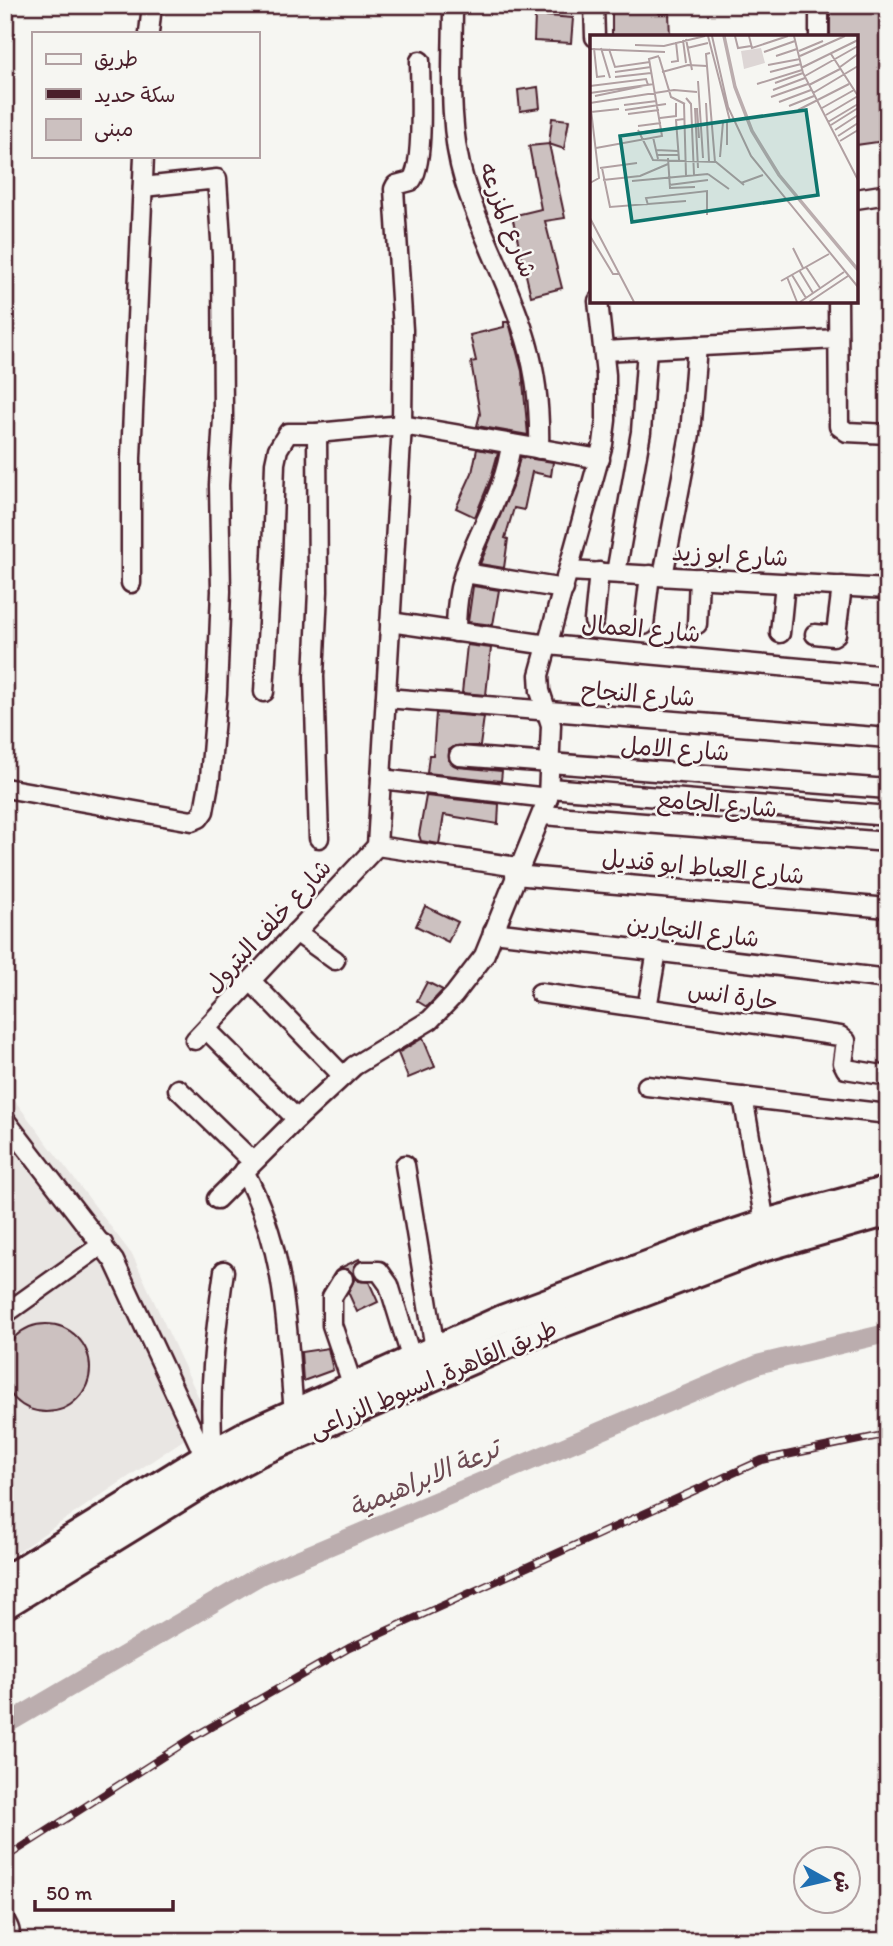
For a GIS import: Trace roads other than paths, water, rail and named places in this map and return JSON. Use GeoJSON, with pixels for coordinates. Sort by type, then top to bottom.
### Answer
{"type":"FeatureCollection","features":[{"type":"Feature","properties":{"kind":"highway","name":"طريق القاهرة, اسيوط الزراعى"},"geometry":{"type":"LineString","coordinates":[[5,1605],[208,1480],[356,1397],[424,1354],[502,1319],[765,1223],[888,1189]]}},
{"type":"Feature","properties":{"kind":"highway","name":"طريق القاهرة, اسيوط الزراعى"},"geometry":{"type":"LineString","coordinates":[[5,1580],[209,1455],[294,1412],[356,1397],[511,1343],[762,1248],[888,1212]]}},
{"type":"Feature","properties":{"kind":"street"},"geometry":{"type":"LineString","coordinates":[[149,32],[152,5]]}},
{"type":"Feature","properties":{"kind":"street","name":"شارع المزرعه"},"geometry":{"type":"LineString","coordinates":[[453,5],[455,140],[471,199],[527,344],[538,400],[539,449]]}},
{"type":"Feature","properties":{"kind":"street"},"geometry":{"type":"LineString","coordinates":[[594,5],[594,35]]}},
{"type":"Feature","properties":{"kind":"street"},"geometry":{"type":"LineString","coordinates":[[819,5],[819,35]]}},
{"type":"Feature","properties":{"kind":"street"},"geometry":{"type":"LineString","coordinates":[[377,846],[402,425],[403,330],[394,196],[396,185],[411,181],[417,172],[420,61]]}},
{"type":"Feature","properties":{"kind":"street"},"geometry":{"type":"LineString","coordinates":[[131,583],[131,458],[144,158]]}},
{"type":"Feature","properties":{"kind":"street"},"geometry":{"type":"LineString","coordinates":[[5,788],[192,821],[200,818],[204,811],[210,778],[217,693],[220,591],[222,255],[217,179],[143,187]]}},
{"type":"Feature","properties":{"kind":"street"},"geometry":{"type":"LineString","coordinates":[[858,199],[888,194]]}},
{"type":"Feature","properties":{"kind":"street"},"geometry":{"type":"LineString","coordinates":[[217,1199],[343,1076],[376,1050],[416,1030],[442,1008],[477,967],[493,932],[547,800],[551,764],[551,724],[539,683],[541,666],[600,459],[607,397],[598,303]]}},
{"type":"Feature","properties":{"kind":"street"},"geometry":{"type":"LineString","coordinates":[[838,303],[839,426],[847,432],[888,434]]}},
{"type":"Feature","properties":{"kind":"street"},"geometry":{"type":"LineString","coordinates":[[604,351],[838,339]]}},
{"type":"Feature","properties":{"kind":"street"},"geometry":{"type":"LineString","coordinates":[[644,625],[690,434],[697,346]]}},
{"type":"Feature","properties":{"kind":"street"},"geometry":{"type":"LineString","coordinates":[[594,621],[641,432],[647,349]]}},
{"type":"Feature","properties":{"kind":"street"},"geometry":{"type":"LineString","coordinates":[[264,692],[275,463],[278,449],[288,433],[402,425],[600,459]]}},
{"type":"Feature","properties":{"kind":"street"},"geometry":{"type":"LineString","coordinates":[[317,433],[318,591],[314,676],[318,838]]}},
{"type":"Feature","properties":{"kind":"street"},"geometry":{"type":"LineString","coordinates":[[456,632],[457,602],[465,573],[503,485],[511,444]]}},
{"type":"Feature","properties":{"kind":"street","name":"شارع ابو زيد"},"geometry":{"type":"LineString","coordinates":[[569,571],[888,589]]}},
{"type":"Feature","properties":{"kind":"street"},"geometry":{"type":"LineString","coordinates":[[465,573],[564,589]]}},
{"type":"Feature","properties":{"kind":"street"},"geometry":{"type":"LineString","coordinates":[[697,624],[699,578]]}},
{"type":"Feature","properties":{"kind":"street"},"geometry":{"type":"LineString","coordinates":[[780,633],[785,583]]}},
{"type":"Feature","properties":{"kind":"street"},"geometry":{"type":"LineString","coordinates":[[815,634],[836,634],[842,586]]}},
{"type":"Feature","properties":{"kind":"street","name":"شارع العمال"},"geometry":{"type":"LineString","coordinates":[[390,622],[548,645],[888,676]]}},
{"type":"Feature","properties":{"kind":"street","name":"شارع النجاح"},"geometry":{"type":"LineString","coordinates":[[386,698],[888,738]]}},
{"type":"Feature","properties":{"kind":"street","name":"شارع الامل"},"geometry":{"type":"LineString","coordinates":[[459,756],[888,789]]}},
{"type":"Feature","properties":{"kind":"street"},"geometry":{"type":"LineString","coordinates":[[381,779],[547,800],[888,816]]}},
{"type":"Feature","properties":{"kind":"street","name":"شارع الجامع"},"geometry":{"type":"LineString","coordinates":[[547,800],[888,842]]}},
{"type":"Feature","properties":{"kind":"street","name":"شارع العياط ابو قنديل"},"geometry":{"type":"LineString","coordinates":[[377,846],[517,871],[888,908]]}},
{"type":"Feature","properties":{"kind":"street","name":"شارع خلف البترول"},"geometry":{"type":"LineString","coordinates":[[297,1119],[201,1035],[377,846]]}},
{"type":"Feature","properties":{"kind":"street"},"geometry":{"type":"LineString","coordinates":[[296,932],[335,960]]}},
{"type":"Feature","properties":{"kind":"street","name":"شارع النجارين"},"geometry":{"type":"LineString","coordinates":[[493,932],[888,979]]}},
{"type":"Feature","properties":{"kind":"street"},"geometry":{"type":"LineString","coordinates":[[647,1008],[657,951]]}},
{"type":"Feature","properties":{"kind":"street"},"geometry":{"type":"LineString","coordinates":[[251,981],[343,1076]]}},
{"type":"Feature","properties":{"kind":"street","name":"حارة انس"},"geometry":{"type":"LineString","coordinates":[[540,993],[843,1037],[846,1041],[843,1063],[846,1069],[888,1076]]}},
{"type":"Feature","properties":{"kind":"street"},"geometry":{"type":"LineString","coordinates":[[647,1086],[888,1114]]}},
{"type":"Feature","properties":{"kind":"street"},"geometry":{"type":"LineString","coordinates":[[178,1089],[249,1166],[280,1266],[294,1412]]}},
{"type":"Feature","properties":{"kind":"street"},"geometry":{"type":"LineString","coordinates":[[743,1097],[765,1223]]}},
{"type":"Feature","properties":{"kind":"street"},"geometry":{"type":"LineString","coordinates":[[5,1120],[114,1261],[209,1455]]}},
{"type":"Feature","properties":{"kind":"street"},"geometry":{"type":"LineString","coordinates":[[405,1165],[424,1354]]}},
{"type":"Feature","properties":{"kind":"street"},"geometry":{"type":"LineString","coordinates":[[5,1314],[103,1244]]}},
{"type":"Feature","properties":{"kind":"street"},"geometry":{"type":"LineString","coordinates":[[209,1455],[211,1379],[225,1271]]}},
{"type":"Feature","properties":{"kind":"street"},"geometry":{"type":"LineString","coordinates":[[364,1271],[379,1271],[389,1285],[424,1354]]}},
{"type":"Feature","properties":{"kind":"street"},"geometry":{"type":"LineString","coordinates":[[343,1279],[332,1297],[332,1325],[356,1397]]}},
{"type":"Feature","properties":{"kind":"street"},"geometry":{"type":"LineString","coordinates":[[5,1921],[10,1929],[5,1940]]}},
{"type":"Feature","properties":{"kind":"waterway","name":"ترعة الابراهيمية"},"geometry":{"type":"LineString","coordinates":[[5,1725],[261,1575],[759,1364],[888,1333]]}},
{"type":"Feature","properties":{"kind":"railway"},"geometry":{"type":"LineString","coordinates":[[5,1858],[195,1736],[349,1648],[762,1460],[888,1434]]}}]}
